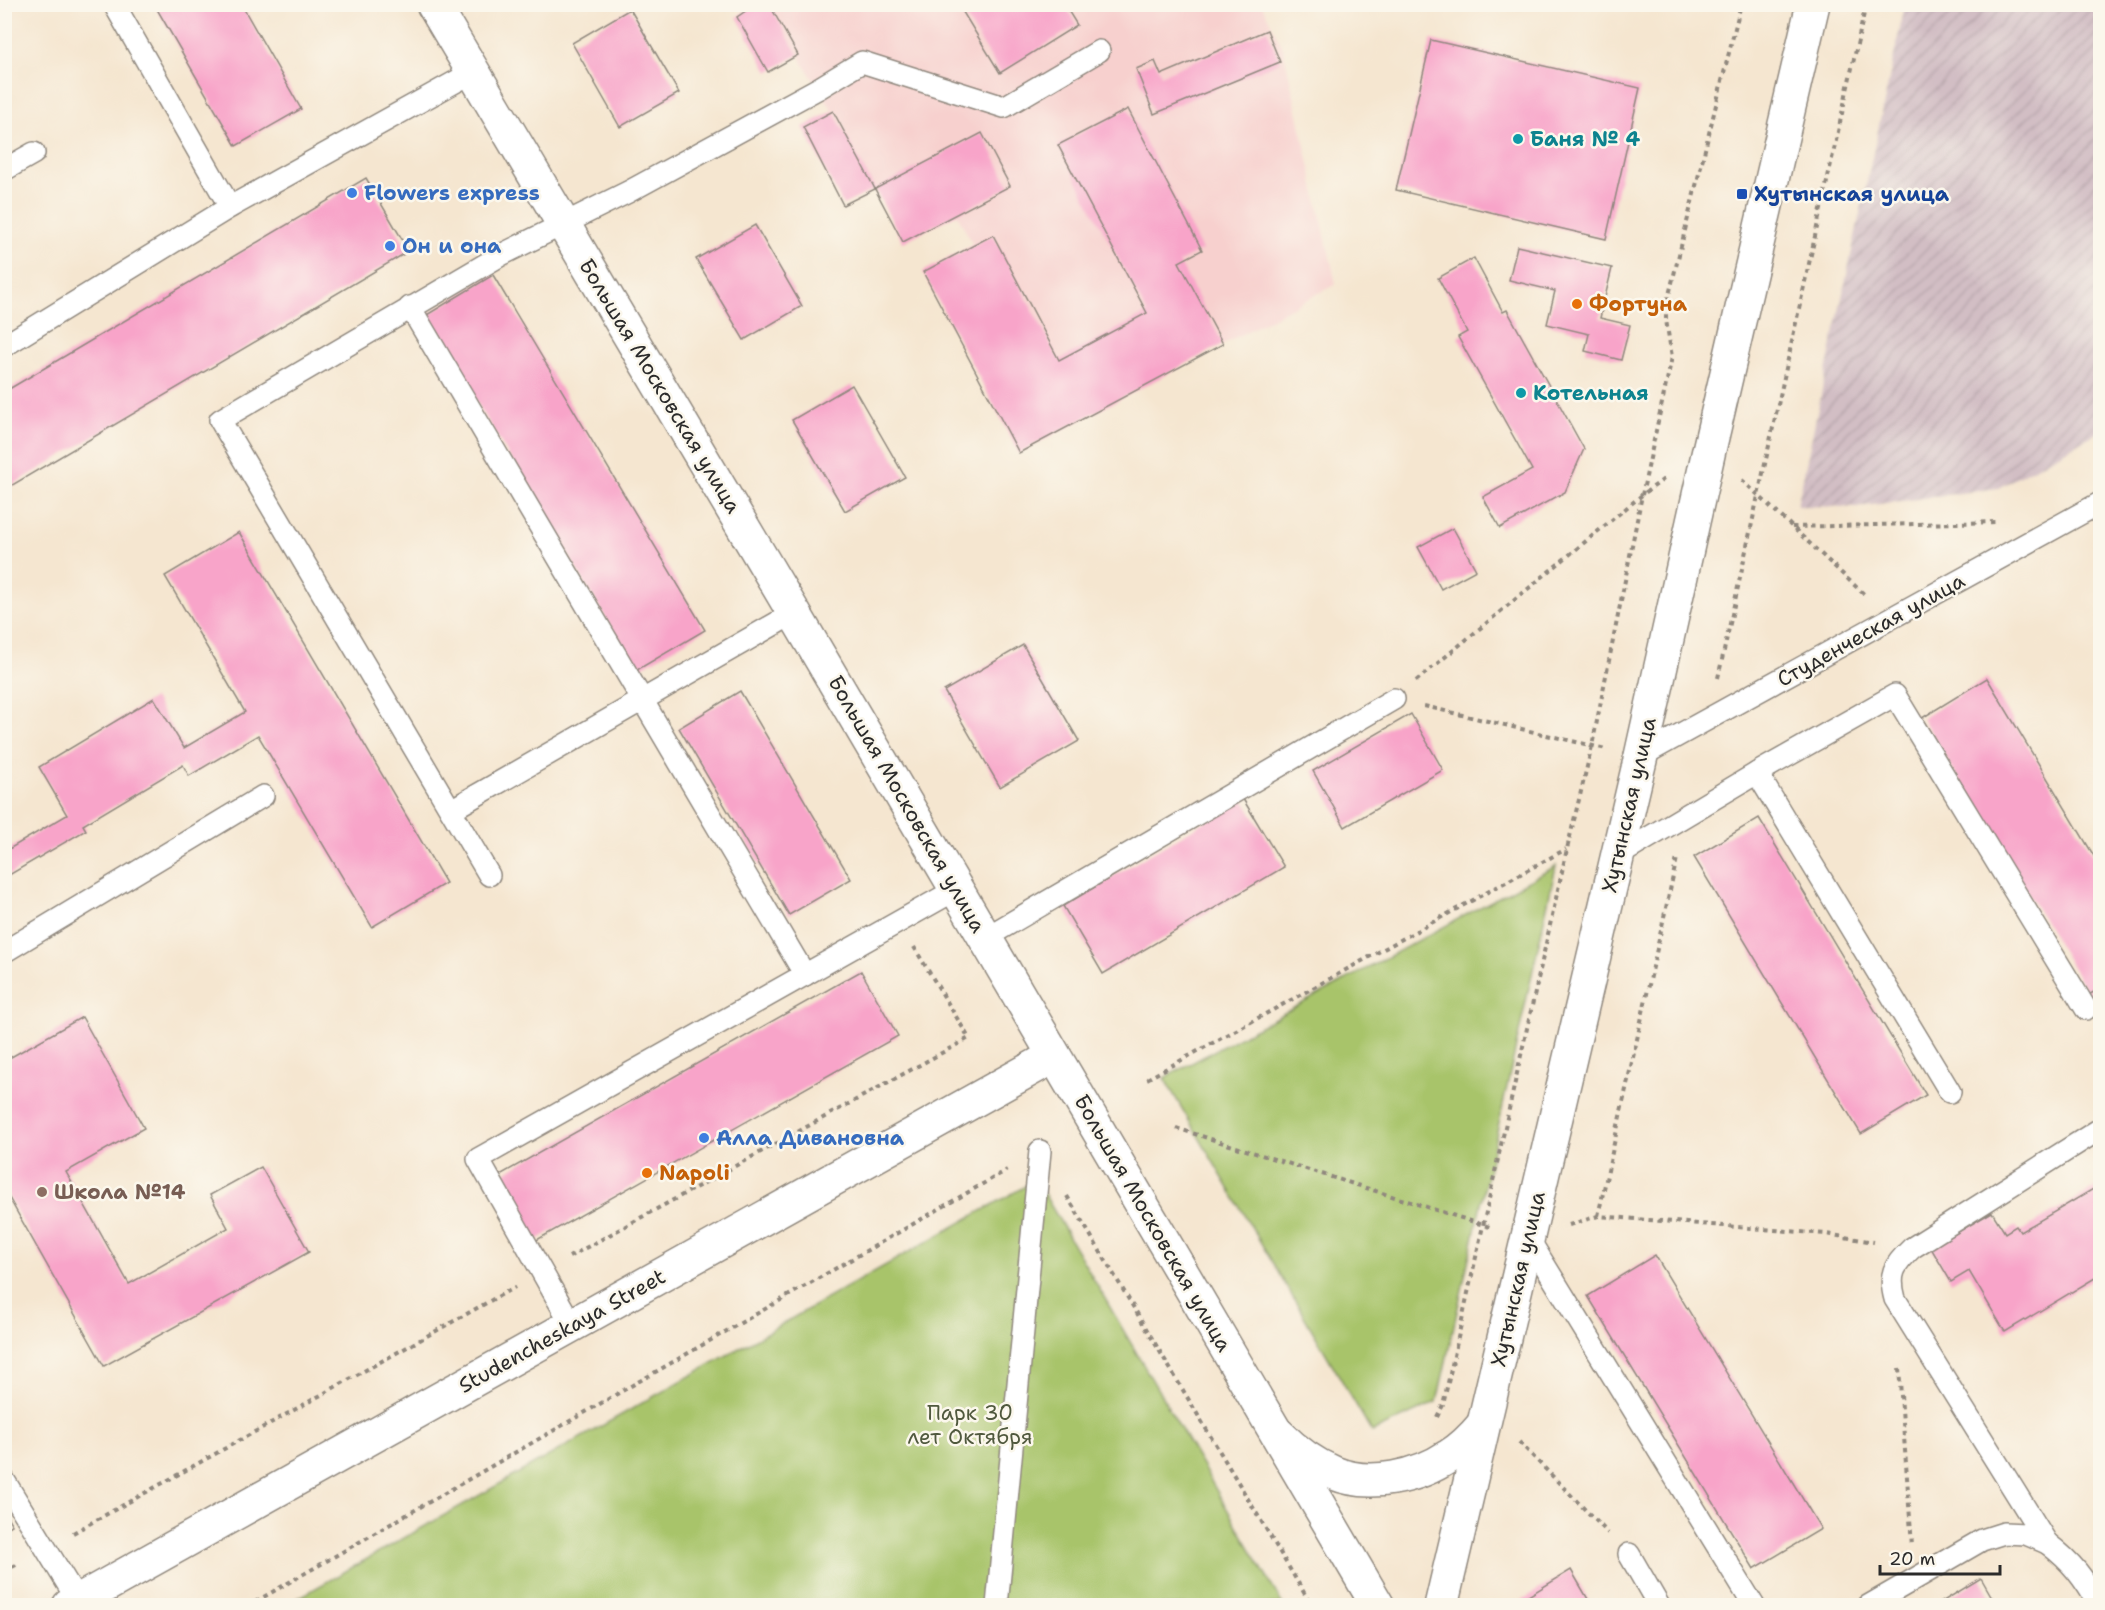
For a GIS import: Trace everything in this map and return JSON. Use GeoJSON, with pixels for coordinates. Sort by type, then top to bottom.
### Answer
{"type":"FeatureCollection","features":[{"type":"Feature","properties":{"kind":"street","name":"Большая Московская улица"},"geometry":{"type":"LineString","coordinates":[[433,4],[1378,1605]]}},
{"type":"Feature","properties":{"kind":"street","name":"Хутынская улица"},"geometry":{"type":"LineString","coordinates":[[1440,1605],[1641,756],[1709,450],[1813,4]]}},
{"type":"Feature","properties":{"kind":"street","name":"Studencheskaya Street"},"geometry":{"type":"LineString","coordinates":[[74,1603],[1054,1056]]}},
{"type":"Feature","properties":{"kind":"street"},"geometry":{"type":"LineString","coordinates":[[1277,1433],[1305,1458],[1337,1474],[1356,1479],[1384,1479],[1428,1467],[1449,1457],[1467,1442],[1485,1418]]}},
{"type":"Feature","properties":{"kind":"lane"},"geometry":{"type":"LineString","coordinates":[[114,4],[230,207]]}},
{"type":"Feature","properties":{"kind":"lane"},"geometry":{"type":"LineString","coordinates":[[489,875],[220,420],[503,254],[565,225],[809,94],[862,62],[1004,107],[1099,51]]}},
{"type":"Feature","properties":{"kind":"lane"},"geometry":{"type":"LineString","coordinates":[[4,346],[230,207],[474,72]]}},
{"type":"Feature","properties":{"kind":"lane"},"geometry":{"type":"LineString","coordinates":[[4,170],[34,153]]}},
{"type":"Feature","properties":{"kind":"lane"},"geometry":{"type":"LineString","coordinates":[[410,307],[805,975]]}},
{"type":"Feature","properties":{"kind":"lane","name":"Студенческая улица"},"geometry":{"type":"LineString","coordinates":[[1641,756],[2100,503]]}},
{"type":"Feature","properties":{"kind":"lane"},"geometry":{"type":"LineString","coordinates":[[451,810],[794,613]]}},
{"type":"Feature","properties":{"kind":"lane"},"geometry":{"type":"LineString","coordinates":[[1616,857],[1757,773],[1895,695],[2086,1009]]}},
{"type":"Feature","properties":{"kind":"lane"},"geometry":{"type":"LineString","coordinates":[[985,938],[1394,699]]}},
{"type":"Feature","properties":{"kind":"lane"},"geometry":{"type":"LineString","coordinates":[[1757,773],[1950,1092]]}},
{"type":"Feature","properties":{"kind":"lane"},"geometry":{"type":"LineString","coordinates":[[4,952],[263,796]]}},
{"type":"Feature","properties":{"kind":"lane"},"geometry":{"type":"LineString","coordinates":[[572,1325],[478,1159],[957,889]]}},
{"type":"Feature","properties":{"kind":"lane"},"geometry":{"type":"LineString","coordinates":[[2047,1543],[1895,1299],[1892,1278],[1894,1268],[1912,1248],[2100,1129]]}},
{"type":"Feature","properties":{"kind":"lane"},"geometry":{"type":"LineString","coordinates":[[997,1605],[1040,1150]]}},
{"type":"Feature","properties":{"kind":"lane"},"geometry":{"type":"LineString","coordinates":[[1527,1238],[1754,1605]]}},
{"type":"Feature","properties":{"kind":"lane"},"geometry":{"type":"LineString","coordinates":[[4,1480],[46,1548],[74,1603]]}},
{"type":"Feature","properties":{"kind":"lane"},"geometry":{"type":"LineString","coordinates":[[1868,1605],[1891,1599],[1914,1580],[1983,1540],[2004,1533],[2026,1534],[2047,1543],[2067,1559],[2080,1574],[2100,1605]]}},
{"type":"Feature","properties":{"kind":"lane"},"geometry":{"type":"LineString","coordinates":[[1629,1554],[1659,1605]]}},
{"type":"Feature","properties":{"kind":"path"},"geometry":{"type":"LineString","coordinates":[[1436,1419],[1443,1405],[1592,746],[1672,357],[1666,307],[1741,4]]}},
{"type":"Feature","properties":{"kind":"path"},"geometry":{"type":"LineString","coordinates":[[1709,718],[1866,4]]}},
{"type":"Feature","properties":{"kind":"path"},"geometry":{"type":"LineString","coordinates":[[1394,699],[1642,495],[1709,450],[1891,619]]}},
{"type":"Feature","properties":{"kind":"path"},"geometry":{"type":"LineString","coordinates":[[1792,527],[2000,522]]}},
{"type":"Feature","properties":{"kind":"path"},"geometry":{"type":"LineString","coordinates":[[1394,699],[1641,756]]}},
{"type":"Feature","properties":{"kind":"path"},"geometry":{"type":"LineString","coordinates":[[1598,1216],[1686,817]]}},
{"type":"Feature","properties":{"kind":"path"},"geometry":{"type":"LineString","coordinates":[[1147,1079],[1567,849]]}},
{"type":"Feature","properties":{"kind":"path"},"geometry":{"type":"LineString","coordinates":[[4,1571],[969,1038],[899,922]]}},
{"type":"Feature","properties":{"kind":"path"},"geometry":{"type":"LineString","coordinates":[[1176,1128],[1527,1238],[1598,1216],[1826,1234],[1881,1244],[1905,1254]]}},
{"type":"Feature","properties":{"kind":"path"},"geometry":{"type":"LineString","coordinates":[[248,1605],[1040,1150],[1312,1605]]}},
{"type":"Feature","properties":{"kind":"path"},"geometry":{"type":"LineString","coordinates":[[1899,1358],[1914,1580]]}},
{"type":"Feature","properties":{"kind":"path"},"geometry":{"type":"LineString","coordinates":[[1485,1418],[1629,1554]]}},
{"type":"Feature","properties":{"kind":"shaded area"},"geometry":{"type":"Polygon","coordinates":[[[756,4],[1262,5],[1283,48],[1336,284],[1019,453],[923,272],[973,245],[957,214],[903,242],[875,190],[843,205],[803,127],[833,111],[798,55],[768,72],[737,17],[756,4]]]}},
{"type":"Feature","properties":{"kind":"shaded area"},"geometry":{"type":"Polygon","coordinates":[[[1905,5],[2100,5],[2100,431],[1998,488],[1857,507],[1797,506],[1905,5]]]}},
{"type":"Feature","properties":{"kind":"green space"},"geometry":{"type":"Polygon","coordinates":[[[1556,866],[1437,1402],[1372,1432],[1164,1078],[1556,866]]]}},
{"type":"Feature","properties":{"kind":"green space","name":"Парк 30 лет Октября"},"geometry":{"type":"Polygon","coordinates":[[[1036,1180],[1283,1605],[284,1606],[1036,1180]]]}},
{"type":"Feature","properties":{"kind":"building"},"geometry":{"type":"Polygon","coordinates":[[[154,4],[241,4],[301,109],[236,146],[154,4]]]}},
{"type":"Feature","properties":{"kind":"building"},"geometry":{"type":"Polygon","coordinates":[[[756,4],[769,4],[798,55],[768,72],[737,17],[756,4]]]}},
{"type":"Feature","properties":{"kind":"building"},"geometry":{"type":"Polygon","coordinates":[[[958,4],[1064,4],[1077,25],[1000,73],[958,4]]]}},
{"type":"Feature","properties":{"kind":"building"},"geometry":{"type":"Polygon","coordinates":[[[630,9],[679,93],[620,127],[572,43],[630,9]]]}},
{"type":"Feature","properties":{"kind":"building"},"geometry":{"type":"Polygon","coordinates":[[[1267,30],[1280,62],[1154,114],[1136,69],[1155,61],[1161,75],[1267,30]]]}},
{"type":"Feature","properties":{"kind":"building","name":"Баня № 4"},"geometry":{"type":"Polygon","coordinates":[[[1431,40],[1640,88],[1606,239],[1396,190],[1431,40]]]}},
{"type":"Feature","properties":{"kind":"building"},"geometry":{"type":"Polygon","coordinates":[[[1128,109],[1202,250],[1179,262],[1223,344],[1019,453],[923,272],[993,235],[1059,360],[1147,313],[1058,145],[1128,109]]]}},
{"type":"Feature","properties":{"kind":"building"},"geometry":{"type":"Polygon","coordinates":[[[833,111],[875,189],[843,205],[803,127],[833,111]]]}},
{"type":"Feature","properties":{"kind":"building"},"geometry":{"type":"Polygon","coordinates":[[[982,133],[1010,186],[903,242],[875,189],[982,133]]]}},
{"type":"Feature","properties":{"kind":"building"},"geometry":{"type":"Polygon","coordinates":[[[366,178],[409,251],[4,490],[4,392],[366,178]]]}},
{"type":"Feature","properties":{"kind":"building"},"geometry":{"type":"Polygon","coordinates":[[[755,225],[802,306],[744,340],[696,259],[755,225]]]}},
{"type":"Feature","properties":{"kind":"building","name":"Фортуна"},"geometry":{"type":"Polygon","coordinates":[[[1517,246],[1612,268],[1600,318],[1630,325],[1621,360],[1585,351],[1589,334],[1547,324],[1555,291],[1509,280],[1517,246]]]}},
{"type":"Feature","properties":{"kind":"building","name":"Котельная"},"geometry":{"type":"Polygon","coordinates":[[[1474,258],[1503,312],[1507,310],[1584,449],[1565,492],[1500,528],[1483,497],[1532,470],[1458,337],[1467,332],[1438,278],[1474,258]]]}},
{"type":"Feature","properties":{"kind":"building"},"geometry":{"type":"Polygon","coordinates":[[[493,275],[705,630],[637,670],[425,316],[493,275]]]}},
{"type":"Feature","properties":{"kind":"building"},"geometry":{"type":"Polygon","coordinates":[[[852,385],[905,477],[845,511],[792,420],[852,385]]]}},
{"type":"Feature","properties":{"kind":"building"},"geometry":{"type":"Polygon","coordinates":[[[1453,528],[1476,570],[1441,589],[1418,547],[1453,528]]]}},
{"type":"Feature","properties":{"kind":"building"},"geometry":{"type":"Polygon","coordinates":[[[239,532],[446,883],[372,927],[258,735],[189,776],[183,765],[83,825],[86,830],[4,878],[4,842],[9,849],[67,815],[39,767],[154,698],[184,748],[245,712],[165,576],[239,532]]]}},
{"type":"Feature","properties":{"kind":"building"},"geometry":{"type":"Polygon","coordinates":[[[1023,645],[1079,741],[1000,787],[944,691],[1023,645]]]}},
{"type":"Feature","properties":{"kind":"building"},"geometry":{"type":"Polygon","coordinates":[[[1987,678],[2100,866],[2100,988],[2089,995],[1922,718],[1987,678]]]}},
{"type":"Feature","properties":{"kind":"building"},"geometry":{"type":"Polygon","coordinates":[[[740,691],[851,879],[789,915],[679,728],[740,691]]]}},
{"type":"Feature","properties":{"kind":"building"},"geometry":{"type":"Polygon","coordinates":[[[1411,714],[1443,770],[1345,827],[1313,771],[1411,714]]]}},
{"type":"Feature","properties":{"kind":"building"},"geometry":{"type":"Polygon","coordinates":[[[1243,799],[1284,867],[1103,974],[1063,906],[1243,799]]]}},
{"type":"Feature","properties":{"kind":"building"},"geometry":{"type":"Polygon","coordinates":[[[1759,818],[1926,1095],[1861,1134],[1694,857],[1759,818]]]}},
{"type":"Feature","properties":{"kind":"building"},"geometry":{"type":"Polygon","coordinates":[[[861,971],[898,1036],[528,1245],[491,1180],[861,971]]]}},
{"type":"Feature","properties":{"kind":"building","name":"Школа №14"},"geometry":{"type":"Polygon","coordinates":[[[82,1017],[144,1128],[66,1172],[129,1284],[228,1228],[210,1195],[261,1167],[309,1252],[104,1366],[4,1189],[4,1061],[82,1017]]]}},
{"type":"Feature","properties":{"kind":"building"},"geometry":{"type":"Polygon","coordinates":[[[2100,1185],[2100,1275],[2005,1332],[1969,1271],[1951,1282],[1931,1248],[1992,1212],[2005,1233],[2016,1226],[2020,1232],[2100,1185]]]}},
{"type":"Feature","properties":{"kind":"building"},"geometry":{"type":"Polygon","coordinates":[[[1655,1255],[1821,1529],[1754,1569],[1588,1296],[1655,1255]]]}},
{"type":"Feature","properties":{"kind":"building"},"geometry":{"type":"Polygon","coordinates":[[[4,1511],[12,1525],[4,1530],[4,1511]]]}},
{"type":"Feature","properties":{"kind":"building"},"geometry":{"type":"Polygon","coordinates":[[[1571,1570],[1592,1606],[1512,1606],[1571,1570]]]}},
{"type":"Feature","properties":{"kind":"building"},"geometry":{"type":"Polygon","coordinates":[[[1981,1578],[1997,1606],[1935,1606],[1981,1578]]]}},
{"type":"Feature","properties":{"kind":"place","name":"Баня № 4"},"geometry":{"type":"Point","coordinates":[1518,139]}},
{"type":"Feature","properties":{"kind":"place","name":"Flowers express"},"geometry":{"type":"Point","coordinates":[352,193]}},
{"type":"Feature","properties":{"kind":"place","name":"Хутынская улица"},"geometry":{"type":"Point","coordinates":[1742,194]}},
{"type":"Feature","properties":{"kind":"place","name":"Он и она"},"geometry":{"type":"Point","coordinates":[390,246]}},
{"type":"Feature","properties":{"kind":"place","name":"Фортуна"},"geometry":{"type":"Point","coordinates":[1577,304]}},
{"type":"Feature","properties":{"kind":"place","name":"Котельная"},"geometry":{"type":"Point","coordinates":[1521,393]}},
{"type":"Feature","properties":{"kind":"place","name":"Алла Дивановна"},"geometry":{"type":"Point","coordinates":[704,1138]}},
{"type":"Feature","properties":{"kind":"place","name":"Napoli"},"geometry":{"type":"Point","coordinates":[647,1173]}},
{"type":"Feature","properties":{"kind":"place","name":"Школа №14"},"geometry":{"type":"Point","coordinates":[42,1192]}}]}
